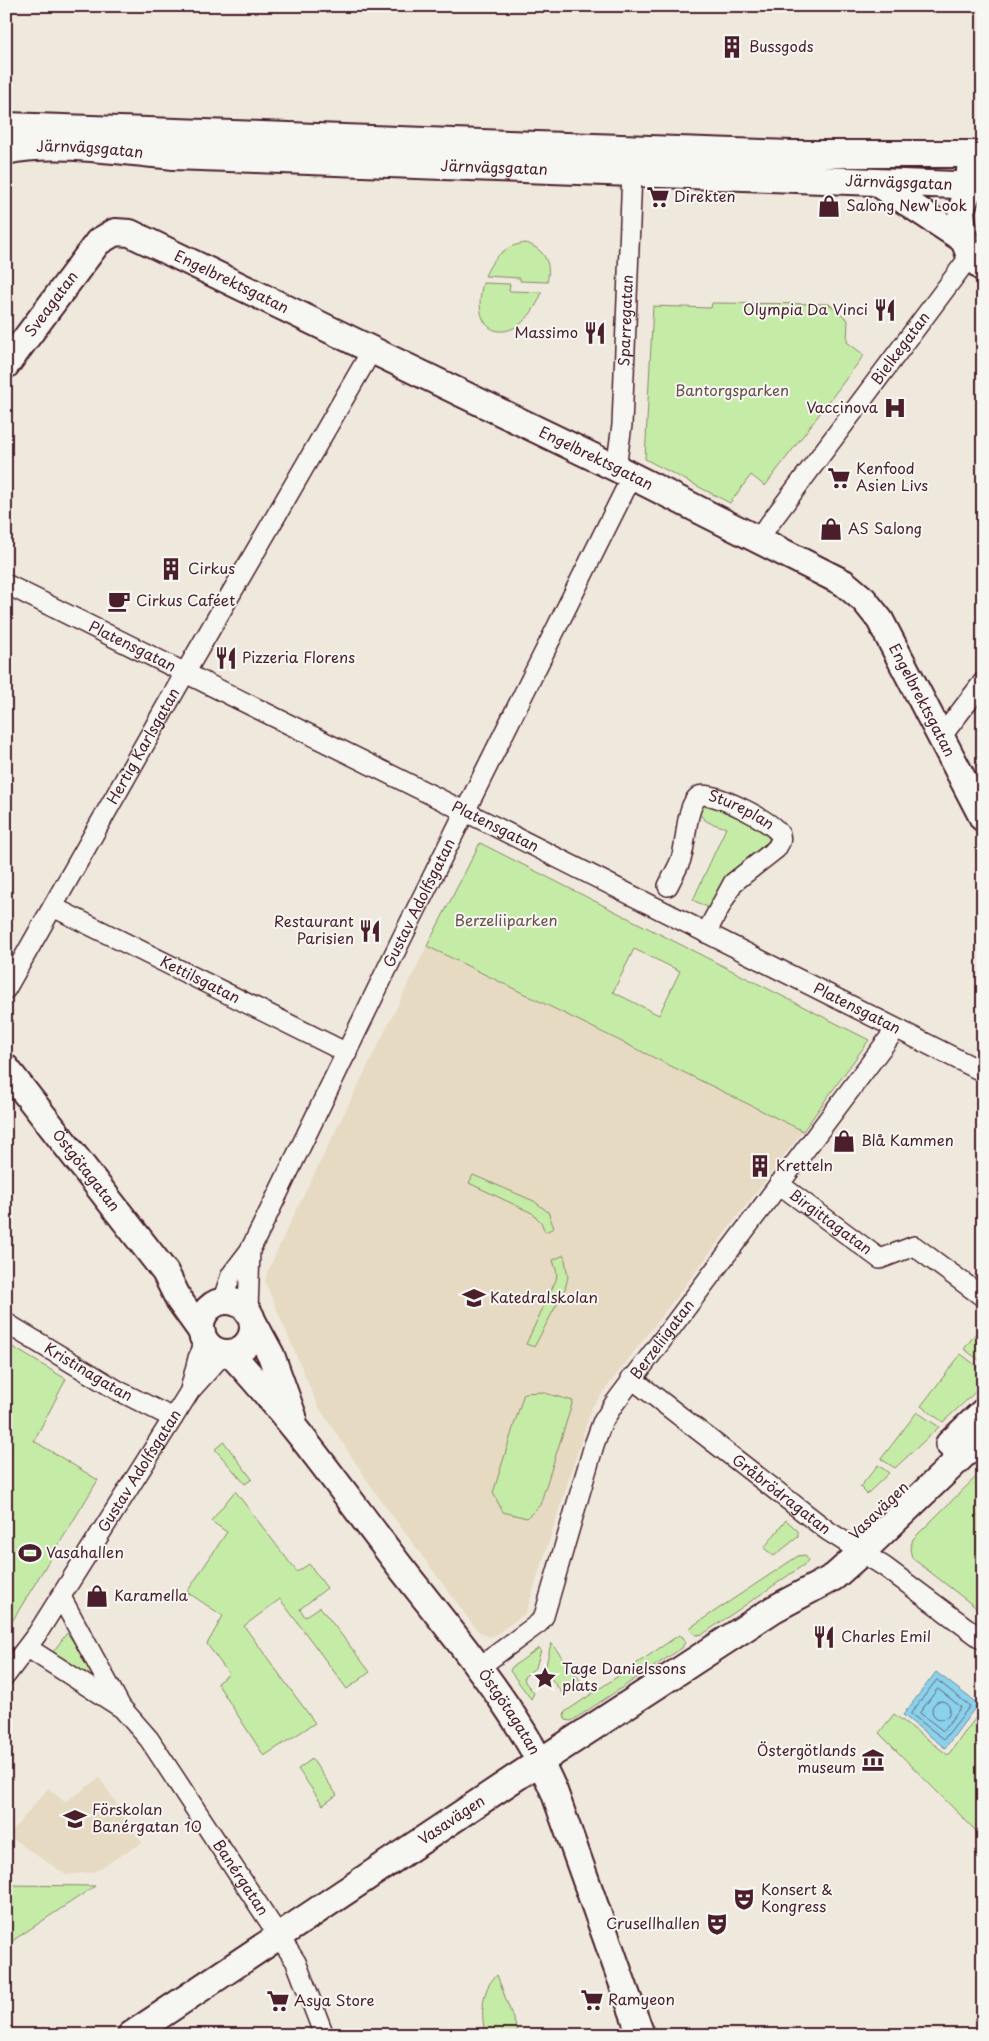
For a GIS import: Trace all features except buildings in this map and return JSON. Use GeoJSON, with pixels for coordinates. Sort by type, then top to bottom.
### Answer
{"type":"FeatureCollection","features":[{"type":"Feature","properties":{"kind":"main road","name":"Järnvägsgatan"},"geometry":{"type":"LineString","coordinates":[[6,126],[791,154],[976,154]]}},
{"type":"Feature","properties":{"kind":"main road","name":"Järnvägsgatan"},"geometry":{"type":"LineString","coordinates":[[6,151],[33,147],[57,147],[173,156],[977,186]]}},
{"type":"Feature","properties":{"kind":"main road"},"geometry":{"type":"LineString","coordinates":[[976,154],[977,186],[983,208]]}},
{"type":"Feature","properties":{"kind":"main road"},"geometry":{"type":"LineString","coordinates":[[876,182],[972,255]]}},
{"type":"Feature","properties":{"kind":"main road"},"geometry":{"type":"LineString","coordinates":[[972,255],[961,210],[977,186]]}},
{"type":"Feature","properties":{"kind":"main road","name":"Engelbrektsgatan"},"geometry":{"type":"LineString","coordinates":[[98,242],[115,232],[130,233],[624,472],[838,580],[864,600],[880,620],[983,818]]}},
{"type":"Feature","properties":{"kind":"main road","name":"Sveagatan"},"geometry":{"type":"LineString","coordinates":[[6,365],[98,242]]}},
{"type":"Feature","properties":{"kind":"main road","name":"Östgötagatan"},"geometry":{"type":"LineString","coordinates":[[6,1068],[165,1272],[179,1300],[216,1345],[299,1431],[325,1469],[478,1668],[524,1733],[541,1761],[554,1791],[641,2035]]}},
{"type":"Feature","properties":{"kind":"main road","name":"Östgötagatan"},"geometry":{"type":"LineString","coordinates":[[165,1272],[184,1285],[221,1302]]}},
{"type":"Feature","properties":{"kind":"main road"},"geometry":{"type":"LineString","coordinates":[[221,1302],[236,1302],[250,1317],[251,1336],[248,1343],[237,1351],[216,1345],[201,1326],[208,1309],[221,1302]]}},
{"type":"Feature","properties":{"kind":"main road","name":"Östgötagatan"},"geometry":{"type":"LineString","coordinates":[[250,1317],[271,1355],[299,1431]]}},
{"type":"Feature","properties":{"kind":"main road","name":"Vasavägen"},"geometry":{"type":"LineString","coordinates":[[854,1547],[983,1412]]}},
{"type":"Feature","properties":{"kind":"main road","name":"Vasavägen"},"geometry":{"type":"LineString","coordinates":[[131,2035],[541,1761],[774,1609],[854,1547],[983,1436]]}},
{"type":"Feature","properties":{"kind":"street","name":"Sparregatan"},"geometry":{"type":"LineString","coordinates":[[624,472],[622,425],[632,173]]}},
{"type":"Feature","properties":{"kind":"street","name":"Bielkegatan"},"geometry":{"type":"LineString","coordinates":[[758,538],[972,255]]}},
{"type":"Feature","properties":{"kind":"street","name":"Hertig Karlsgatan"},"geometry":{"type":"LineString","coordinates":[[6,989],[185,673],[372,350]]}},
{"type":"Feature","properties":{"kind":"street","name":"Gustav Adolfsgatan"},"geometry":{"type":"LineString","coordinates":[[221,1302],[231,1275],[250,1250],[465,812],[624,472]]}},
{"type":"Feature","properties":{"kind":"street","name":"Platensgatan"},"geometry":{"type":"LineString","coordinates":[[6,584],[983,1072]]}},
{"type":"Feature","properties":{"kind":"street"},"geometry":{"type":"LineString","coordinates":[[941,737],[983,682]]}},
{"type":"Feature","properties":{"kind":"street","name":"Stureplan"},"geometry":{"type":"LineString","coordinates":[[668,886],[682,859],[691,808],[698,797],[703,794],[714,796],[768,822],[778,830],[780,843],[776,849],[733,883],[706,933]]}},
{"type":"Feature","properties":{"kind":"street","name":"Kettilsgatan"},"geometry":{"type":"LineString","coordinates":[[53,908],[346,1052]]}},
{"type":"Feature","properties":{"kind":"street","name":"Berzeliigatan"},"geometry":{"type":"LineString","coordinates":[[478,1668],[539,1623],[544,1616],[600,1430],[631,1378],[896,1030]]}},
{"type":"Feature","properties":{"kind":"street","name":"Birgittagatan"},"geometry":{"type":"LineString","coordinates":[[780,1184],[880,1259],[914,1246],[983,1297]]}},
{"type":"Feature","properties":{"kind":"street","name":"Gustav Adolfsgatan"},"geometry":{"type":"LineString","coordinates":[[250,1250],[250,1317]]}},
{"type":"Feature","properties":{"kind":"street","name":"Kristinagatan"},"geometry":{"type":"LineString","coordinates":[[6,1323],[117,1390],[173,1418]]}},
{"type":"Feature","properties":{"kind":"street","name":"Gustav Adolfsgatan"},"geometry":{"type":"LineString","coordinates":[[6,1675],[28,1648],[61,1597],[190,1391],[216,1345]]}},
{"type":"Feature","properties":{"kind":"street","name":"Gråbrödragatan"},"geometry":{"type":"LineString","coordinates":[[631,1378],[828,1531],[854,1547],[983,1640]]}},
{"type":"Feature","properties":{"kind":"street","name":"Banérgatan"},"geometry":{"type":"LineString","coordinates":[[61,1597],[121,1708],[149,1739],[280,1934],[296,1962],[324,2035]]}},
{"type":"Feature","properties":{"kind":"street","name":"Banérgatan"},"geometry":{"type":"LineString","coordinates":[[28,1648],[121,1708]]}},
{"type":"Feature","properties":{"kind":"shaded area","name":"Katedralskolan"},"geometry":{"type":"Polygon","coordinates":[[[427,946],[803,1131],[592,1407],[526,1613],[494,1636],[489,1637],[477,1630],[377,1495],[318,1406],[265,1282],[267,1273],[287,1229],[427,946]]]}},
{"type":"Feature","properties":{"kind":"shaded area","name":"Förskolan Banérgatan 10"},"geometry":{"type":"Polygon","coordinates":[[[100,1778],[142,1843],[94,1872],[66,1875],[8,1836],[48,1788],[65,1802],[100,1778]]]}},
{"type":"Feature","properties":{"kind":"green space"},"geometry":{"type":"Polygon","coordinates":[[[526,243],[538,249],[545,258],[548,269],[547,282],[520,281],[520,278],[485,276],[492,263],[501,253],[512,246],[526,243]]]}},
{"type":"Feature","properties":{"kind":"green space"},"geometry":{"type":"Polygon","coordinates":[[[483,283],[510,284],[509,291],[542,292],[533,310],[522,322],[510,329],[499,331],[489,327],[483,318],[480,303],[483,283]]]}},
{"type":"Feature","properties":{"kind":"green space","name":"Bantorgsparken"},"geometry":{"type":"Polygon","coordinates":[[[712,303],[829,304],[848,320],[847,342],[864,355],[765,486],[751,475],[730,503],[645,459],[653,306],[711,308],[712,303]]]}},
{"type":"Feature","properties":{"kind":"green space"},"geometry":{"type":"Polygon","coordinates":[[[710,803],[765,829],[769,834],[769,839],[766,845],[726,876],[709,908],[693,900],[726,828],[708,822],[700,814],[702,806],[710,803]]]}},
{"type":"Feature","properties":{"kind":"green space","name":"Berzeliiparken"},"geometry":{"type":"Polygon","coordinates":[[[480,843],[869,1040],[803,1131],[427,946],[480,843]],[[634,949],[613,992],[659,1015],[680,971],[634,949]]]}},
{"type":"Feature","properties":{"kind":"green space"},"geometry":{"type":"Polygon","coordinates":[[[473,1175],[534,1201],[548,1212],[554,1228],[545,1232],[541,1222],[532,1213],[469,1183],[473,1175]]]}},
{"type":"Feature","properties":{"kind":"green space"},"geometry":{"type":"Polygon","coordinates":[[[564,1255],[568,1277],[565,1289],[534,1347],[526,1344],[556,1280],[557,1273],[553,1260],[564,1255]]]}},
{"type":"Feature","properties":{"kind":"green space"},"geometry":{"type":"Polygon","coordinates":[[[983,1324],[983,1363],[964,1349],[983,1324]]]}},
{"type":"Feature","properties":{"kind":"green space","name":"Vasahallen"},"geometry":{"type":"Polygon","coordinates":[[[6,1343],[66,1379],[34,1441],[98,1480],[8,1628],[6,1626],[6,1343]]]}},
{"type":"Feature","properties":{"kind":"green space"},"geometry":{"type":"Polygon","coordinates":[[[961,1354],[983,1371],[983,1385],[943,1422],[921,1406],[961,1354]]]}},
{"type":"Feature","properties":{"kind":"green space"},"geometry":{"type":"Polygon","coordinates":[[[541,1392],[573,1401],[540,1505],[527,1518],[503,1512],[493,1493],[524,1393],[541,1392]]]}},
{"type":"Feature","properties":{"kind":"green space"},"geometry":{"type":"Polygon","coordinates":[[[917,1412],[939,1427],[895,1468],[881,1459],[917,1412]]]}},
{"type":"Feature","properties":{"kind":"green space"},"geometry":{"type":"Polygon","coordinates":[[[224,1442],[252,1479],[245,1484],[215,1449],[224,1442]]]}},
{"type":"Feature","properties":{"kind":"green space"},"geometry":{"type":"Polygon","coordinates":[[[878,1465],[889,1473],[867,1494],[860,1487],[878,1465]]]}},
{"type":"Feature","properties":{"kind":"green space"},"geometry":{"type":"Polygon","coordinates":[[[983,1470],[983,1613],[912,1558],[910,1549],[913,1539],[983,1470]]]}},
{"type":"Feature","properties":{"kind":"green space"},"geometry":{"type":"Polygon","coordinates":[[[235,1491],[297,1572],[309,1564],[327,1588],[300,1609],[305,1617],[320,1607],[370,1672],[347,1689],[280,1599],[244,1626],[315,1723],[264,1756],[217,1683],[229,1674],[207,1644],[223,1616],[187,1592],[227,1532],[211,1521],[235,1491]]]}},
{"type":"Feature","properties":{"kind":"green space"},"geometry":{"type":"Polygon","coordinates":[[[786,1520],[798,1531],[798,1537],[774,1556],[764,1548],[786,1520]]]}},
{"type":"Feature","properties":{"kind":"green space"},"geometry":{"type":"Polygon","coordinates":[[[805,1555],[808,1560],[805,1564],[703,1634],[696,1635],[690,1630],[691,1627],[798,1556],[805,1555]]]}},
{"type":"Feature","properties":{"kind":"green space"},"geometry":{"type":"Polygon","coordinates":[[[67,1633],[109,1693],[101,1693],[53,1652],[67,1633]]]}},
{"type":"Feature","properties":{"kind":"green space"},"geometry":{"type":"Polygon","coordinates":[[[679,1635],[683,1637],[685,1642],[682,1648],[573,1720],[566,1720],[565,1712],[679,1635]]]}},
{"type":"Feature","properties":{"kind":"green space"},"geometry":{"type":"Polygon","coordinates":[[[551,1643],[583,1684],[564,1696],[545,1670],[551,1643]]]}},
{"type":"Feature","properties":{"kind":"green space"},"geometry":{"type":"Polygon","coordinates":[[[539,1648],[541,1650],[536,1667],[524,1677],[525,1682],[534,1693],[531,1699],[510,1671],[512,1667],[539,1648]]]}},
{"type":"Feature","properties":{"kind":"green space"},"geometry":{"type":"Polygon","coordinates":[[[983,1708],[983,1838],[879,1733],[894,1714],[948,1755],[983,1708]]]}},
{"type":"Feature","properties":{"kind":"green space"},"geometry":{"type":"Polygon","coordinates":[[[312,1759],[337,1795],[323,1805],[298,1769],[312,1759]]]}},
{"type":"Feature","properties":{"kind":"green space"},"geometry":{"type":"Polygon","coordinates":[[[6,1885],[95,1886],[6,1945],[6,1885]]]}},
{"type":"Feature","properties":{"kind":"green space"},"geometry":{"type":"Polygon","coordinates":[[[497,1975],[519,2035],[486,2035],[483,2020],[483,2003],[488,1987],[497,1975]]]}},
{"type":"Feature","properties":{"kind":"water"},"geometry":{"type":"Polygon","coordinates":[[[936,1672],[978,1704],[945,1748],[903,1715],[936,1672]]]}},
{"type":"Feature","properties":{"kind":"place","name":"Bussgods"},"geometry":{"type":"Point","coordinates":[732,47]}},
{"type":"Feature","properties":{"kind":"place","name":"Direkten"},"geometry":{"type":"Point","coordinates":[658,197]}},
{"type":"Feature","properties":{"kind":"place","name":"Salong New Look"},"geometry":{"type":"Point","coordinates":[829,206]}},
{"type":"Feature","properties":{"kind":"place","name":"Olympia Da Vinci"},"geometry":{"type":"Point","coordinates":[885,310]}},
{"type":"Feature","properties":{"kind":"place","name":"Massimo"},"geometry":{"type":"Point","coordinates":[595,333]}},
{"type":"Feature","properties":{"kind":"place","name":"Vaccinova"},"geometry":{"type":"Point","coordinates":[895,408]}},
{"type":"Feature","properties":{"kind":"place","name":"Kenfood Asien Livs"},"geometry":{"type":"Point","coordinates":[839,478]}},
{"type":"Feature","properties":{"kind":"place","name":"AS Salong"},"geometry":{"type":"Point","coordinates":[831,529]}},
{"type":"Feature","properties":{"kind":"place","name":"Cirkus"},"geometry":{"type":"Point","coordinates":[171,569]}},
{"type":"Feature","properties":{"kind":"place","name":"Cirkus Caféet"},"geometry":{"type":"Point","coordinates":[119,601]}},
{"type":"Feature","properties":{"kind":"place","name":"Pizzeria Florens"},"geometry":{"type":"Point","coordinates":[226,658]}},
{"type":"Feature","properties":{"kind":"place","name":"Restaurant Parisien"},"geometry":{"type":"Point","coordinates":[370,931]}},
{"type":"Feature","properties":{"kind":"place","name":"Blå Kammen"},"geometry":{"type":"Point","coordinates":[844,1141]}},
{"type":"Feature","properties":{"kind":"place","name":"Kretteln"},"geometry":{"type":"Point","coordinates":[760,1166]}},
{"type":"Feature","properties":{"kind":"place","name":"Katedralskolan"},"geometry":{"type":"Point","coordinates":[474,1298]}},
{"type":"Feature","properties":{"kind":"place","name":"Vasahallen"},"geometry":{"type":"Point","coordinates":[30,1553]}},
{"type":"Feature","properties":{"kind":"place","name":"Karamella"},"geometry":{"type":"Point","coordinates":[97,1596]}},
{"type":"Feature","properties":{"kind":"place","name":"Charles Emil"},"geometry":{"type":"Point","coordinates":[824,1637]}},
{"type":"Feature","properties":{"kind":"place","name":"Tage Danielssons plats"},"geometry":{"type":"Point","coordinates":[545,1678]}},
{"type":"Feature","properties":{"kind":"place","name":"Östergötlands museum"},"geometry":{"type":"Point","coordinates":[873,1760]}},
{"type":"Feature","properties":{"kind":"place","name":"Förskolan Banérgatan 10"},"geometry":{"type":"Point","coordinates":[75,1819]}},
{"type":"Feature","properties":{"kind":"place","name":"Konsert & Kongress"},"geometry":{"type":"Point","coordinates":[744,1899]}},
{"type":"Feature","properties":{"kind":"place","name":"Crusellhallen"},"geometry":{"type":"Point","coordinates":[717,1924]}},
{"type":"Feature","properties":{"kind":"place","name":"Ramyeon"},"geometry":{"type":"Point","coordinates":[592,2000]}},
{"type":"Feature","properties":{"kind":"place","name":"Asya Store"},"geometry":{"type":"Point","coordinates":[278,2001]}}]}
